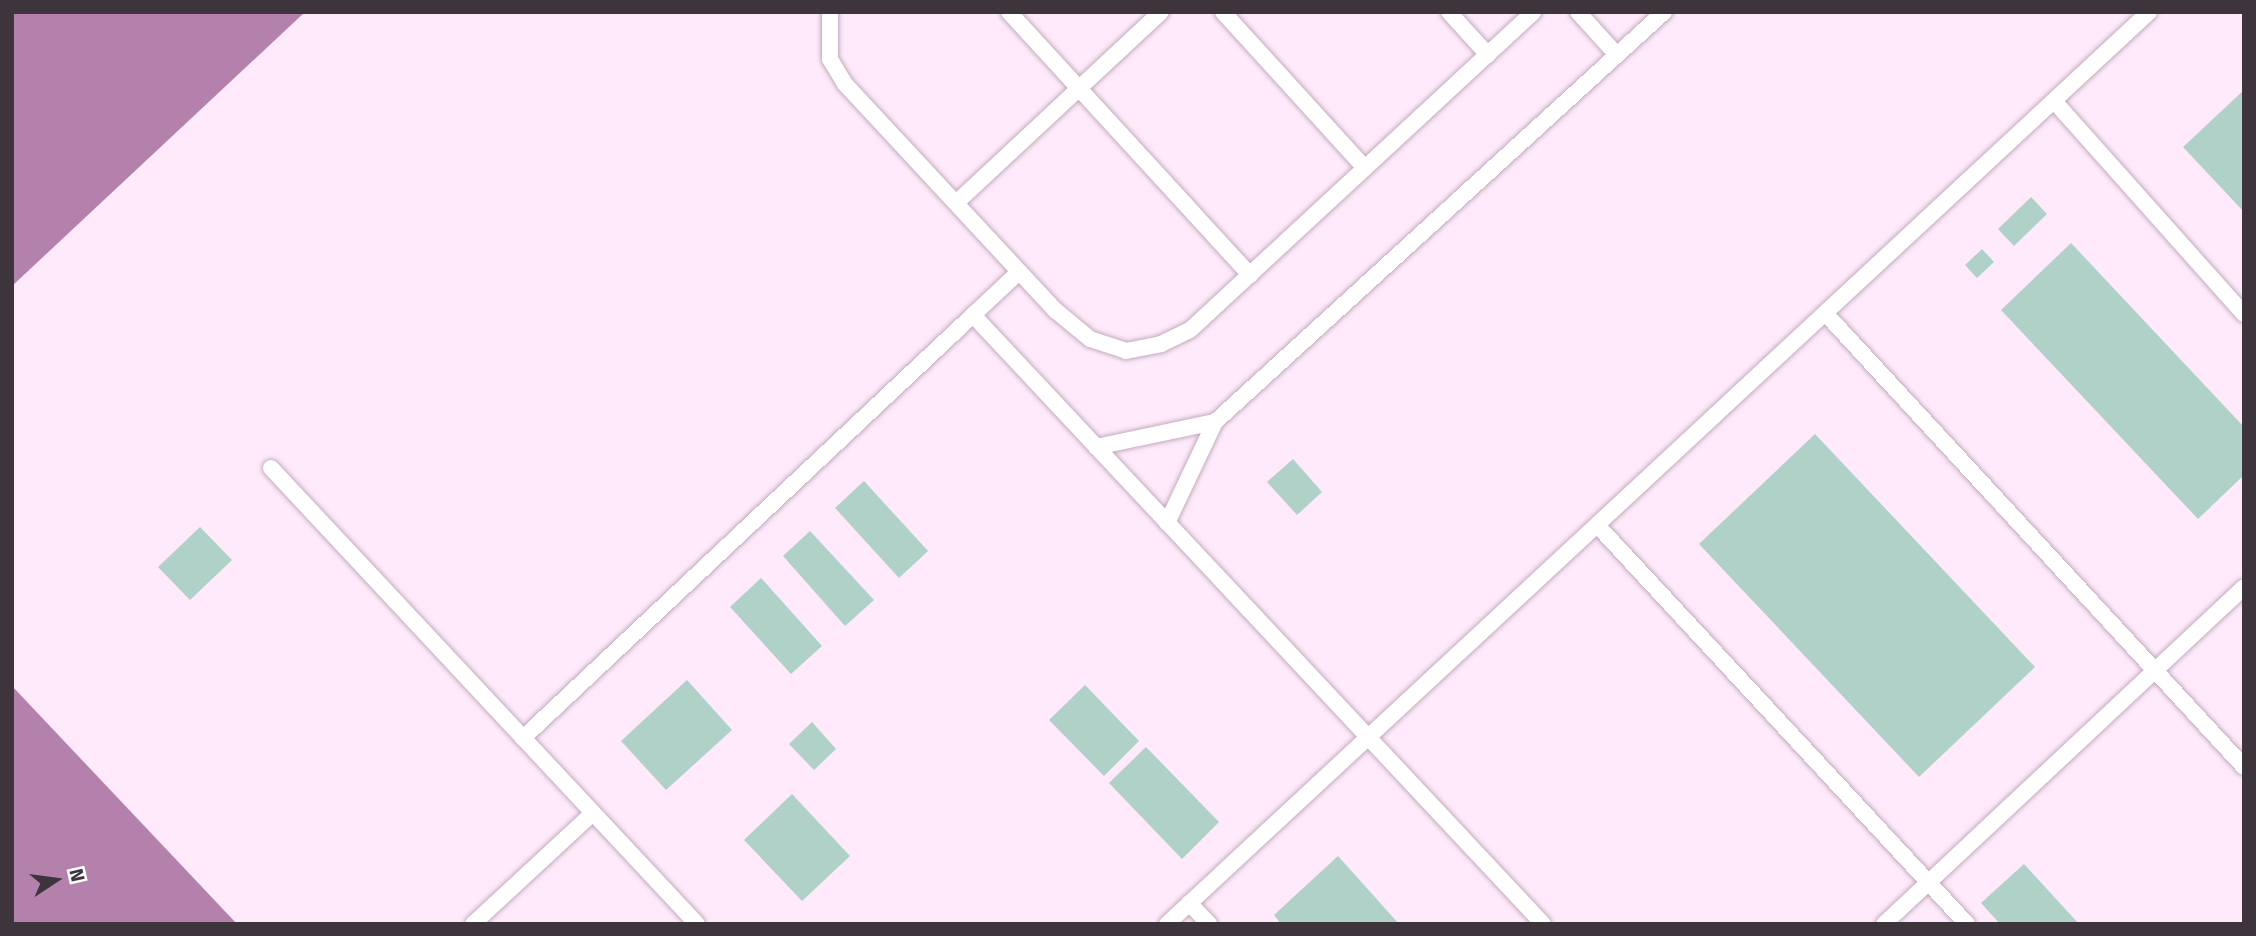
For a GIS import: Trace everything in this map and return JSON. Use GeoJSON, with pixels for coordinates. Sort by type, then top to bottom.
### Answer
{"type":"FeatureCollection","features":[{"type":"Feature","properties":{"kind":"lane"},"geometry":{"type":"LineString","coordinates":[[830,12],[830,59],[845,83],[1019,272],[1090,339],[1126,351],[1161,344],[1190,330],[1534,12]]}},
{"type":"Feature","properties":{"kind":"lane"},"geometry":{"type":"LineString","coordinates":[[1009,12],[1250,275]]}},
{"type":"Feature","properties":{"kind":"lane"},"geometry":{"type":"LineString","coordinates":[[956,203],[1161,12]]}},
{"type":"Feature","properties":{"kind":"lane"},"geometry":{"type":"LineString","coordinates":[[1223,12],[1365,168]]}},
{"type":"Feature","properties":{"kind":"lane"},"geometry":{"type":"LineString","coordinates":[[1449,12],[1488,55]]}},
{"type":"Feature","properties":{"kind":"lane"},"geometry":{"type":"LineString","coordinates":[[1578,12],[1617,55]]}},
{"type":"Feature","properties":{"kind":"lane"},"geometry":{"type":"LineString","coordinates":[[1167,523],[1215,422],[1664,12]]}},
{"type":"Feature","properties":{"kind":"lane"},"geometry":{"type":"LineString","coordinates":[[1167,924],[2150,12]]}},
{"type":"Feature","properties":{"kind":"lane"},"geometry":{"type":"LineString","coordinates":[[2054,101],[2244,314]]}},
{"type":"Feature","properties":{"kind":"lane"},"geometry":{"type":"LineString","coordinates":[[523,738],[1019,272]]}},
{"type":"Feature","properties":{"kind":"lane"},"geometry":{"type":"LineString","coordinates":[[1826,314],[2244,767]]}},
{"type":"Feature","properties":{"kind":"lane"},"geometry":{"type":"LineString","coordinates":[[973,315],[1543,924]]}},
{"type":"Feature","properties":{"kind":"lane"},"geometry":{"type":"LineString","coordinates":[[1096,447],[1215,422]]}},
{"type":"Feature","properties":{"kind":"lane"},"geometry":{"type":"LineString","coordinates":[[271,468],[697,924]]}},
{"type":"Feature","properties":{"kind":"lane"},"geometry":{"type":"LineString","coordinates":[[1598,525],[1966,924]]}},
{"type":"Feature","properties":{"kind":"lane"},"geometry":{"type":"LineString","coordinates":[[1884,924],[2244,587]]}},
{"type":"Feature","properties":{"kind":"lane"},"geometry":{"type":"LineString","coordinates":[[473,924],[593,813]]}},
{"type":"Feature","properties":{"kind":"lane"},"geometry":{"type":"LineString","coordinates":[[1189,903],[1209,924]]}},
{"type":"Feature","properties":{"kind":"shaded area"},"geometry":{"type":"Polygon","coordinates":[[[12,12],[305,12],[12,286],[12,12]]]}},
{"type":"Feature","properties":{"kind":"shaded area"},"geometry":{"type":"Polygon","coordinates":[[[12,686],[237,924],[12,924],[12,686]]]}},
{"type":"Feature","properties":{"kind":"building"},"geometry":{"type":"Polygon","coordinates":[[[2244,90],[2244,212],[2183,147],[2244,90]]]}},
{"type":"Feature","properties":{"kind":"building"},"geometry":{"type":"Polygon","coordinates":[[[2031,197],[2047,214],[2014,246],[1998,229],[2031,197]]]}},
{"type":"Feature","properties":{"kind":"building"},"geometry":{"type":"Polygon","coordinates":[[[2071,243],[2244,427],[2244,475],[2198,519],[2001,310],[2071,243]]]}},
{"type":"Feature","properties":{"kind":"building"},"geometry":{"type":"Polygon","coordinates":[[[1982,249],[1994,262],[1977,278],[1965,265],[1982,249]]]}},
{"type":"Feature","properties":{"kind":"building"},"geometry":{"type":"Polygon","coordinates":[[[1815,434],[2035,667],[1919,777],[1699,544],[1815,434]]]}},
{"type":"Feature","properties":{"kind":"building"},"geometry":{"type":"Polygon","coordinates":[[[1293,459],[1322,492],[1297,515],[1267,482],[1293,459]]]}},
{"type":"Feature","properties":{"kind":"building"},"geometry":{"type":"Polygon","coordinates":[[[864,481],[928,551],[899,578],[835,508],[864,481]]]}},
{"type":"Feature","properties":{"kind":"building"},"geometry":{"type":"Polygon","coordinates":[[[200,527],[232,560],[190,600],[158,567],[200,527]]]}},
{"type":"Feature","properties":{"kind":"building"},"geometry":{"type":"Polygon","coordinates":[[[810,531],[874,600],[845,626],[783,556],[810,531]]]}},
{"type":"Feature","properties":{"kind":"building"},"geometry":{"type":"Polygon","coordinates":[[[761,578],[822,646],[791,674],[730,607],[761,578]]]}},
{"type":"Feature","properties":{"kind":"building"},"geometry":{"type":"Polygon","coordinates":[[[687,680],[732,730],[666,790],[621,741],[687,680]]]}},
{"type":"Feature","properties":{"kind":"building"},"geometry":{"type":"Polygon","coordinates":[[[1085,685],[1139,741],[1104,776],[1049,720],[1085,685]]]}},
{"type":"Feature","properties":{"kind":"building"},"geometry":{"type":"Polygon","coordinates":[[[812,722],[836,749],[814,770],[789,744],[812,722]]]}},
{"type":"Feature","properties":{"kind":"building"},"geometry":{"type":"Polygon","coordinates":[[[1146,747],[1219,822],[1182,859],[1109,783],[1146,747]]]}},
{"type":"Feature","properties":{"kind":"building"},"geometry":{"type":"Polygon","coordinates":[[[792,794],[850,856],[802,901],[744,840],[792,794]]]}},
{"type":"Feature","properties":{"kind":"building"},"geometry":{"type":"Polygon","coordinates":[[[1338,856],[1399,924],[1281,924],[1274,915],[1338,856]]]}},
{"type":"Feature","properties":{"kind":"building"},"geometry":{"type":"Polygon","coordinates":[[[2024,864],[2079,924],[2000,924],[1981,903],[2024,864]]]}}]}
